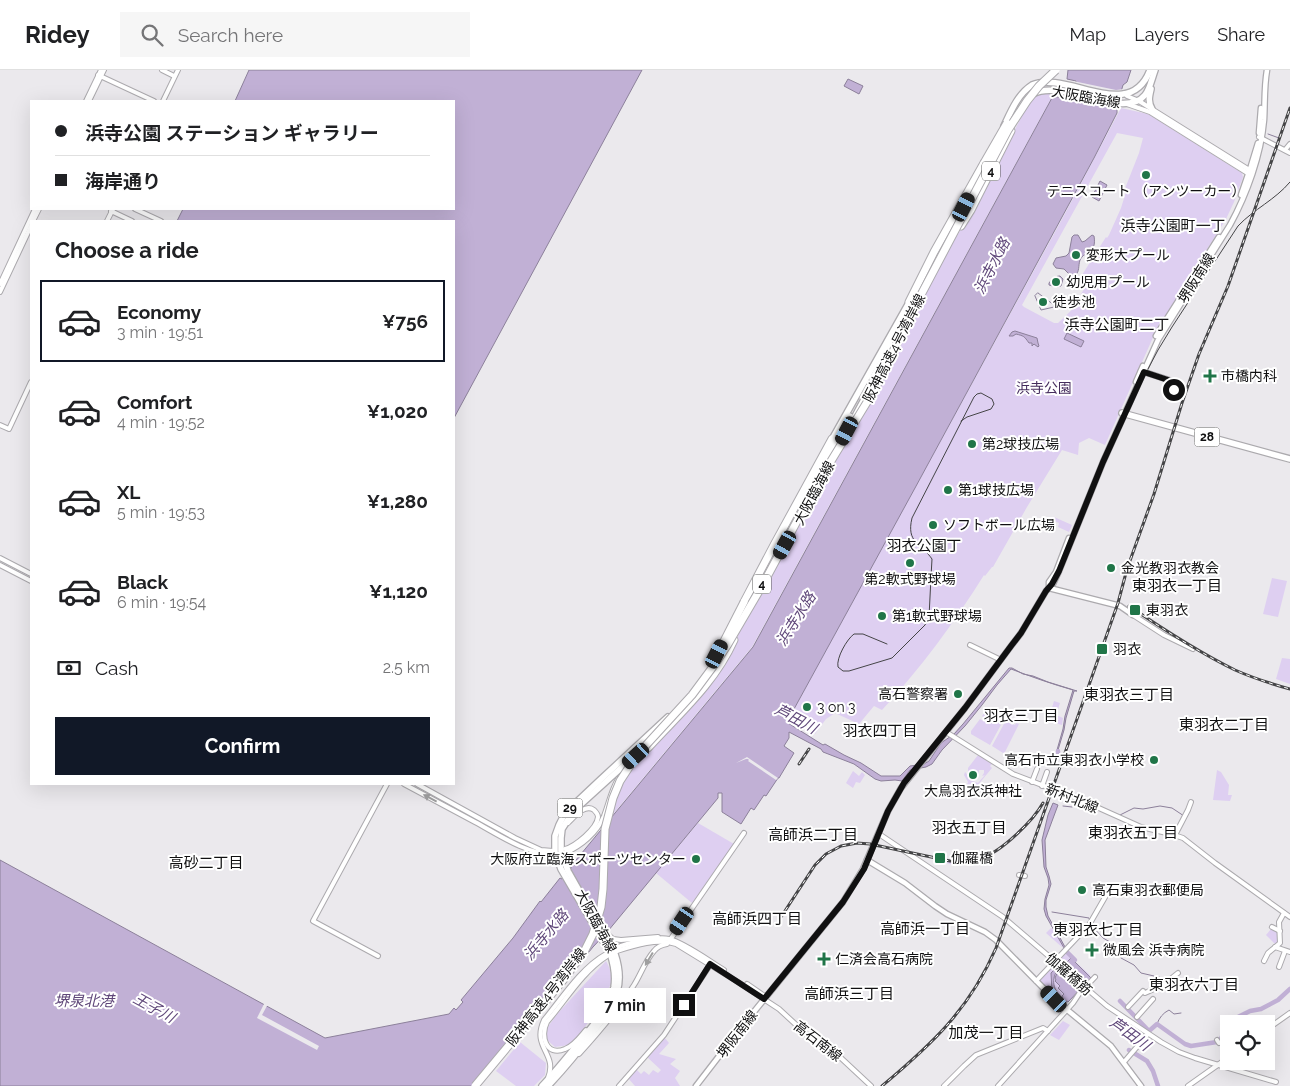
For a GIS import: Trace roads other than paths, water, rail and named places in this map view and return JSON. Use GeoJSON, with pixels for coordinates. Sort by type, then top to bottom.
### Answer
{"type":"FeatureCollection","features":[{"type":"Feature","properties":{"kind":"highway","name":"阪神高速4号湾岸線"},"geometry":{"type":"LineString","coordinates":[[470,1086],[561,977],[581,949],[592,925],[597,907],[602,822],[612,789],[621,771],[633,755],[694,689],[744,610],[826,461],[872,388],[909,306],[1005,128],[1024,99],[1051,70]]}},
{"type":"Feature","properties":{"kind":"highway","name":"阪神高速4号湾岸線"},"geometry":{"type":"LineString","coordinates":[[475,1086],[573,968],[589,942],[598,917],[602,898],[604,840],[607,819],[616,790],[631,764],[644,747],[692,696],[715,664],[817,484],[876,389],[913,310],[1008,130],[1033,93],[1056,70]]}},
{"type":"Feature","properties":{"kind":"highway","name":"4"},"geometry":{"type":"LineString","coordinates":[[958,230],[971,210],[1033,93]]}},
{"type":"Feature","properties":{"kind":"highway","name":"4"},"geometry":{"type":"LineString","coordinates":[[909,306],[926,265],[1006,124],[1024,99]]}},
{"type":"Feature","properties":{"kind":"highway"},"geometry":{"type":"LineString","coordinates":[[873,378],[909,306]]}},
{"type":"Feature","properties":{"kind":"highway"},"geometry":{"type":"LineString","coordinates":[[826,461],[850,417]]}},
{"type":"Feature","properties":{"kind":"highway","name":"4"},"geometry":{"type":"LineString","coordinates":[[717,654],[832,439]]}},
{"type":"Feature","properties":{"kind":"highway","name":"4"},"geometry":{"type":"LineString","coordinates":[[607,819],[618,790],[632,766],[705,687],[726,656],[738,630]]}},
{"type":"Feature","properties":{"kind":"main road","name":"大阪臨海線"},"geometry":{"type":"LineString","coordinates":[[546,1085],[605,1008],[614,986],[615,969],[602,931],[566,873],[561,851],[562,829],[578,807],[661,732],[696,695],[714,670],[807,506],[934,258],[1014,106],[1022,95],[1031,86],[1039,82],[1053,81],[1114,93],[1124,93],[1139,87],[1148,76],[1150,70]]}},
{"type":"Feature","properties":{"kind":"main road","name":"大阪臨海線"},"geometry":{"type":"LineString","coordinates":[[546,1085],[578,1052],[604,1018],[616,997],[619,983],[618,964],[615,954],[557,859],[554,844],[557,831],[565,813],[669,716],[704,676],[804,495],[832,439],[909,306],[958,230],[1029,98],[1035,92],[1054,90],[1124,104],[1139,101],[1147,92],[1155,70]]}},
{"type":"Feature","properties":{"kind":"main road"},"geometry":{"type":"LineString","coordinates":[[1151,110],[1149,100],[1155,78],[1155,70]]}},
{"type":"Feature","properties":{"kind":"main road","name":"堺阪南線"},"geometry":{"type":"LineString","coordinates":[[696,1086],[843,902],[868,860],[904,783],[1001,660],[1021,633],[1052,584],[1159,331],[1230,220],[1251,172],[1260,137],[1265,70]]}},
{"type":"Feature","properties":{"kind":"main road"},"geometry":{"type":"LineString","coordinates":[[1142,372],[1168,380]]}},
{"type":"Feature","properties":{"kind":"main road","name":"28"},"geometry":{"type":"LineString","coordinates":[[1124,414],[1290,459]]}},
{"type":"Feature","properties":{"kind":"main road"},"geometry":{"type":"LineString","coordinates":[[1048,588],[1112,603],[1133,615]]}},
{"type":"Feature","properties":{"kind":"main road"},"geometry":{"type":"LineString","coordinates":[[868,860],[905,883],[943,912],[994,938],[1054,999],[1068,1008],[1111,1046],[1141,1086]]}},
{"type":"Feature","properties":{"kind":"street"},"geometry":{"type":"LineString","coordinates":[[88,100],[103,70]]}},
{"type":"Feature","properties":{"kind":"street"},"geometry":{"type":"LineString","coordinates":[[162,70],[174,76]]}},
{"type":"Feature","properties":{"kind":"street"},"geometry":{"type":"LineString","coordinates":[[163,100],[178,70]]}},
{"type":"Feature","properties":{"kind":"street"},"geometry":{"type":"LineString","coordinates":[[100,76],[152,100]]}},
{"type":"Feature","properties":{"kind":"street"},"geometry":{"type":"LineString","coordinates":[[1124,93],[1251,172]]}},
{"type":"Feature","properties":{"kind":"street"},"geometry":{"type":"LineString","coordinates":[[1124,104],[1151,110]]}},
{"type":"Feature","properties":{"kind":"street"},"geometry":{"type":"LineString","coordinates":[[1260,137],[1290,153]]}},
{"type":"Feature","properties":{"kind":"street"},"geometry":{"type":"LineString","coordinates":[[1285,150],[1290,144]]}},
{"type":"Feature","properties":{"kind":"street"},"geometry":{"type":"LineString","coordinates":[[112,210],[130,220]]}},
{"type":"Feature","properties":{"kind":"street"},"geometry":{"type":"LineString","coordinates":[[136,210],[159,220]]}},
{"type":"Feature","properties":{"kind":"street"},"geometry":{"type":"LineString","coordinates":[[0,284],[29,232]]}},
{"type":"Feature","properties":{"kind":"street"},"geometry":{"type":"LineString","coordinates":[[0,292],[29,232]]}},
{"type":"Feature","properties":{"kind":"street"},"geometry":{"type":"LineString","coordinates":[[0,425],[9,429],[30,384]]}},
{"type":"Feature","properties":{"kind":"street"},"geometry":{"type":"LineString","coordinates":[[0,558],[30,573]]}},
{"type":"Feature","properties":{"kind":"street"},"geometry":{"type":"LineString","coordinates":[[0,565],[30,580]]}},
{"type":"Feature","properties":{"kind":"street"},"geometry":{"type":"LineString","coordinates":[[1133,615],[1164,635],[1193,649]]}},
{"type":"Feature","properties":{"kind":"street"},"geometry":{"type":"LineString","coordinates":[[970,645],[1001,660]]}},
{"type":"Feature","properties":{"kind":"street","name":"新村北線"},"geometry":{"type":"LineString","coordinates":[[946,732],[1013,774],[1141,827],[1184,838],[1215,863],[1290,917]]}},
{"type":"Feature","properties":{"kind":"street"},"geometry":{"type":"LineString","coordinates":[[562,829],[582,810],[590,808],[596,812],[598,819],[583,839],[565,851],[579,846],[586,840],[600,824],[614,784],[626,766],[636,756]]}},
{"type":"Feature","properties":{"kind":"street"},"geometry":{"type":"LineString","coordinates":[[1032,782],[1037,769]]}},
{"type":"Feature","properties":{"kind":"street"},"geometry":{"type":"LineString","coordinates":[[1042,786],[1047,772]]}},
{"type":"Feature","properties":{"kind":"street"},"geometry":{"type":"LineString","coordinates":[[378,956],[313,921],[386,785]]}},
{"type":"Feature","properties":{"kind":"street"},"geometry":{"type":"LineString","coordinates":[[406,785],[505,836],[553,853]]}},
{"type":"Feature","properties":{"kind":"street"},"geometry":{"type":"LineString","coordinates":[[419,785],[505,836]]}},
{"type":"Feature","properties":{"kind":"street"},"geometry":{"type":"LineString","coordinates":[[1176,835],[1191,802]]}},
{"type":"Feature","properties":{"kind":"street"},"geometry":{"type":"LineString","coordinates":[[670,940],[744,834]]}},
{"type":"Feature","properties":{"kind":"street","name":"伽羅橋筋"},"geometry":{"type":"LineString","coordinates":[[879,834],[1003,917],[1107,1006],[1148,1034],[1179,1052],[1276,1082]]}},
{"type":"Feature","properties":{"kind":"street"},"geometry":{"type":"LineString","coordinates":[[1019,875],[1025,876]]}},
{"type":"Feature","properties":{"kind":"street"},"geometry":{"type":"LineString","coordinates":[[1036,981],[1058,964],[1066,949],[1091,923],[1108,892]]}},
{"type":"Feature","properties":{"kind":"street"},"geometry":{"type":"LineString","coordinates":[[1264,961],[1268,953],[1280,943],[1279,922],[1284,913]]}},
{"type":"Feature","properties":{"kind":"street"},"geometry":{"type":"LineString","coordinates":[[1272,927],[1280,931]]}},
{"type":"Feature","properties":{"kind":"street"},"geometry":{"type":"LineString","coordinates":[[602,931],[613,939],[621,940],[663,936],[765,998]]}},
{"type":"Feature","properties":{"kind":"street"},"geometry":{"type":"LineString","coordinates":[[617,950],[670,940],[676,941],[765,998]]}},
{"type":"Feature","properties":{"kind":"street"},"geometry":{"type":"LineString","coordinates":[[546,1085],[566,1069],[607,1022],[635,983],[655,949],[668,944],[690,952]]}},
{"type":"Feature","properties":{"kind":"street"},"geometry":{"type":"LineString","coordinates":[[1275,947],[1288,952],[1279,967]]}},
{"type":"Feature","properties":{"kind":"street"},"geometry":{"type":"LineString","coordinates":[[546,1085],[551,1066],[540,1040],[540,1030],[544,1020],[586,970],[597,960],[607,955],[587,973],[547,1022],[544,1033],[546,1044],[549,1048],[564,1050],[575,1042],[605,1008]]}},
{"type":"Feature","properties":{"kind":"street"},"geometry":{"type":"LineString","coordinates":[[619,1086],[664,1035],[710,964]]}},
{"type":"Feature","properties":{"kind":"street"},"geometry":{"type":"LineString","coordinates":[[1128,1007],[1144,992],[1154,989],[1178,973]]}},
{"type":"Feature","properties":{"kind":"street"},"geometry":{"type":"LineString","coordinates":[[998,1086],[1094,978]]}},
{"type":"Feature","properties":{"kind":"street"},"geometry":{"type":"LineString","coordinates":[[1137,1017],[1154,999],[1154,989]]}},
{"type":"Feature","properties":{"kind":"street","name":"高石南線"},"geometry":{"type":"LineString","coordinates":[[765,998],[818,1044],[841,1058],[871,1086]]}},
{"type":"Feature","properties":{"kind":"street"},"geometry":{"type":"LineString","coordinates":[[1275,1024],[1290,1013]]}},
{"type":"Feature","properties":{"kind":"street"},"geometry":{"type":"LineString","coordinates":[[944,1086],[976,1055],[1043,1028],[1048,1031]]}},
{"type":"Feature","properties":{"kind":"street"},"geometry":{"type":"LineString","coordinates":[[1124,1062],[1148,1034]]}},
{"type":"Feature","properties":{"kind":"street"},"geometry":{"type":"LineString","coordinates":[[1188,1086],[1218,1065]]}},
{"type":"Feature","properties":{"kind":"water"},"geometry":{"type":"Polygon","coordinates":[[[249,70],[642,70],[455,416],[455,220],[178,220],[182,210],[455,210],[455,100],[235,100],[249,70]]]}},
{"type":"Feature","properties":{"kind":"water","name":"堺泉北港"},"geometry":{"type":"Polygon","coordinates":[[[1068,70],[1131,70],[1127,82],[1123,85],[1117,113],[1094,158],[788,723],[823,745],[825,744],[861,763],[881,776],[900,776],[910,766],[924,764],[929,761],[941,743],[954,734],[1009,668],[1020,672],[1011,669],[932,764],[910,770],[902,781],[881,781],[875,779],[854,764],[823,752],[821,749],[789,732],[789,738],[784,746],[794,753],[779,778],[754,810],[751,808],[741,824],[722,812],[722,793],[718,793],[718,798],[479,1086],[0,1086],[0,860],[325,1038],[449,1014],[454,1008],[456,1010],[463,1002],[461,1000],[513,938],[540,901],[560,878],[562,879],[753,647],[1053,96],[1072,100],[1076,81],[1067,79],[1068,70]]]}},
{"type":"Feature","properties":{"kind":"water"},"geometry":{"type":"Polygon","coordinates":[[[848,79],[863,86],[859,94],[844,86],[848,79]]]}},
{"type":"Feature","properties":{"kind":"water"},"geometry":{"type":"Polygon","coordinates":[[[1100,181],[1107,185],[1099,201],[1092,197],[1100,181]]]}},
{"type":"Feature","properties":{"kind":"water","name":"変形大プール"},"geometry":{"type":"Polygon","coordinates":[[[1074,235],[1078,235],[1082,242],[1092,235],[1094,236],[1094,246],[1080,260],[1075,276],[1070,275],[1064,269],[1056,268],[1053,264],[1056,258],[1066,256],[1069,253],[1074,235]]]}},
{"type":"Feature","properties":{"kind":"water","name":"幼児用プール"},"geometry":{"type":"Polygon","coordinates":[[[1060,276],[1063,279],[1061,286],[1049,285],[1052,279],[1060,276]]]}},
{"type":"Feature","properties":{"kind":"water"},"geometry":{"type":"Polygon","coordinates":[[[1015,331],[1037,338],[1039,346],[1034,344],[1032,346],[1032,343],[1029,343],[1021,335],[1009,336],[1015,331]]]}},
{"type":"Feature","properties":{"kind":"water"},"geometry":{"type":"Polygon","coordinates":[[[1067,333],[1084,341],[1081,347],[1064,339],[1067,333]]]}},
{"type":"Feature","properties":{"kind":"water"},"geometry":{"type":"Polygon","coordinates":[[[1026,675],[1077,691],[1074,691],[1066,718],[1058,756],[1057,750],[1073,690],[1026,675]]]}},
{"type":"Feature","properties":{"kind":"water"},"geometry":{"type":"Polygon","coordinates":[[[1053,803],[1058,805],[1045,840],[1046,867],[1051,884],[1046,907],[1048,916],[1064,948],[1044,909],[1049,885],[1044,867],[1042,840],[1053,803]]]}},
{"type":"Feature","properties":{"kind":"water"},"geometry":{"type":"Polygon","coordinates":[[[1071,958],[1091,978],[1065,1003],[1052,991],[1051,973],[1057,967],[1059,968],[1054,976],[1054,984],[1057,992],[1063,999],[1062,996],[1064,994],[1058,988],[1060,986],[1055,981],[1055,978],[1058,971],[1071,958]]]}},
{"type":"Feature","properties":{"kind":"waterway"},"geometry":{"type":"LineString","coordinates":[[1268,134],[1279,138]]}},
{"type":"Feature","properties":{"kind":"waterway"},"geometry":{"type":"LineString","coordinates":[[1038,293],[1054,305],[1054,307],[1041,310],[1035,296],[1038,293]]}},
{"type":"Feature","properties":{"kind":"waterway","name":"芦田川"},"geometry":{"type":"LineString","coordinates":[[1058,751],[1058,756],[1070,760]]}},
{"type":"Feature","properties":{"kind":"waterway"},"geometry":{"type":"LineString","coordinates":[[1063,806],[1072,807]]}},
{"type":"Feature","properties":{"kind":"waterway"},"geometry":{"type":"LineString","coordinates":[[1120,815],[1134,808],[1143,809],[1160,806],[1172,808],[1184,816]]}},
{"type":"Feature","properties":{"kind":"waterway"},"geometry":{"type":"LineString","coordinates":[[1052,912],[1089,918],[1090,921]]}},
{"type":"Feature","properties":{"kind":"waterway"},"geometry":{"type":"LineString","coordinates":[[1091,925],[1103,938],[1110,942]]}},
{"type":"Feature","properties":{"kind":"waterway"},"geometry":{"type":"LineString","coordinates":[[1111,943],[1114,944],[1120,956]]}},
{"type":"Feature","properties":{"kind":"waterway"},"geometry":{"type":"LineString","coordinates":[[1066,951],[1075,960]]}},
{"type":"Feature","properties":{"kind":"waterway"},"geometry":{"type":"LineString","coordinates":[[1121,958],[1134,965],[1141,973],[1154,976]]}},
{"type":"Feature","properties":{"kind":"waterway"},"geometry":{"type":"LineString","coordinates":[[1156,976],[1167,980]]}},
{"type":"Feature","properties":{"kind":"waterway"},"geometry":{"type":"LineString","coordinates":[[1170,981],[1177,988]]}},
{"type":"Feature","properties":{"kind":"waterway"},"geometry":{"type":"LineString","coordinates":[[1242,1015],[1261,1009],[1278,1000],[1290,989]]}},
{"type":"Feature","properties":{"kind":"waterway"},"geometry":{"type":"LineString","coordinates":[[1120,1001],[1149,1031],[1157,1024],[1185,1044],[1191,1046],[1217,1042]]}},
{"type":"Feature","properties":{"kind":"waterway"},"geometry":{"type":"LineString","coordinates":[[1157,1024],[1169,1010],[1174,1014],[1181,1013]]}},
{"type":"Feature","properties":{"kind":"waterway","name":"芦田川"},"geometry":{"type":"LineString","coordinates":[[1129,1050],[1147,1061],[1158,1086]]}},
{"type":"Feature","properties":{"kind":"tram line"},"geometry":{"type":"LineString","coordinates":[[1148,369],[1172,327],[1238,226],[1290,182]]}},
{"type":"Feature","properties":{"kind":"tram line"},"geometry":{"type":"LineString","coordinates":[[931,577],[932,559],[913,538],[911,533],[912,518],[974,397],[981,393],[992,399],[994,404],[991,409],[967,417],[961,421]]}},
{"type":"Feature","properties":{"kind":"tram line"},"geometry":{"type":"LineString","coordinates":[[887,644],[863,634],[854,634],[843,649],[838,667],[843,671],[849,671],[892,658],[925,625],[929,617],[931,577]]}},
{"type":"Feature","properties":{"kind":"railway"},"geometry":{"type":"LineString","coordinates":[[882,1086],[948,1024],[974,990],[996,948],[1118,603],[1127,569],[1154,494],[1199,354],[1228,286],[1290,108]]}},
{"type":"Feature","properties":{"kind":"railway"},"geometry":{"type":"LineString","coordinates":[[1129,606],[1181,640],[1221,663],[1249,676],[1290,689]]}},
{"type":"Feature","properties":{"kind":"railway"},"geometry":{"type":"LineString","coordinates":[[799,764],[809,749]]}},
{"type":"Feature","properties":{"kind":"railway"},"geometry":{"type":"LineString","coordinates":[[781,917],[815,865],[826,854],[841,846],[857,843],[870,844],[950,861],[974,860],[999,849],[1016,835],[1043,803]]}},
{"type":"Feature","properties":{"kind":"place","name":"テニスコート （アンツーカー）"},"geometry":{"type":"Point","coordinates":[1146,175]}},
{"type":"Feature","properties":{"kind":"place","name":"変形大プール"},"geometry":{"type":"Point","coordinates":[1076,255]}},
{"type":"Feature","properties":{"kind":"place","name":"幼児用プール"},"geometry":{"type":"Point","coordinates":[1056,282]}},
{"type":"Feature","properties":{"kind":"place","name":"徒歩池"},"geometry":{"type":"Point","coordinates":[1043,302]}},
{"type":"Feature","properties":{"kind":"place","name":"市橋内科"},"geometry":{"type":"Point","coordinates":[1210,376]}},
{"type":"Feature","properties":{"kind":"place","name":"第2球技広場"},"geometry":{"type":"Point","coordinates":[972,444]}},
{"type":"Feature","properties":{"kind":"place","name":"第1球技広場"},"geometry":{"type":"Point","coordinates":[948,490]}},
{"type":"Feature","properties":{"kind":"place","name":"ソフトボール広場"},"geometry":{"type":"Point","coordinates":[933,525]}},
{"type":"Feature","properties":{"kind":"place","name":"第2軟式野球場"},"geometry":{"type":"Point","coordinates":[910,563]}},
{"type":"Feature","properties":{"kind":"place","name":"金光教羽衣教会"},"geometry":{"type":"Point","coordinates":[1111,568]}},
{"type":"Feature","properties":{"kind":"place","name":"東羽衣"},"geometry":{"type":"Point","coordinates":[1135,610]}},
{"type":"Feature","properties":{"kind":"place","name":"第1軟式野球場"},"geometry":{"type":"Point","coordinates":[882,616]}},
{"type":"Feature","properties":{"kind":"place","name":"羽衣"},"geometry":{"type":"Point","coordinates":[1102,649]}},
{"type":"Feature","properties":{"kind":"place","name":"高石警察署"},"geometry":{"type":"Point","coordinates":[958,694]}},
{"type":"Feature","properties":{"kind":"place","name":"3 on 3"},"geometry":{"type":"Point","coordinates":[807,707]}},
{"type":"Feature","properties":{"kind":"place","name":"高石市立東羽衣小学校"},"geometry":{"type":"Point","coordinates":[1154,760]}},
{"type":"Feature","properties":{"kind":"place","name":"大鳥羽衣浜神社"},"geometry":{"type":"Point","coordinates":[973,775]}},
{"type":"Feature","properties":{"kind":"place","name":"伽羅橋"},"geometry":{"type":"Point","coordinates":[940,858]}},
{"type":"Feature","properties":{"kind":"place","name":"大阪府立臨海スポーツセンター"},"geometry":{"type":"Point","coordinates":[696,859]}},
{"type":"Feature","properties":{"kind":"place","name":"高石東羽衣郵便局"},"geometry":{"type":"Point","coordinates":[1082,890]}},
{"type":"Feature","properties":{"kind":"place","name":"微風会 浜寺病院"},"geometry":{"type":"Point","coordinates":[1092,950]}},
{"type":"Feature","properties":{"kind":"place","name":"仁済会高石病院"},"geometry":{"type":"Point","coordinates":[824,959]}},
{"type":"Feature","properties":{"kind":"district","name":"浜寺公園町一丁"},"geometry":{"type":"Point","coordinates":[1173,226]}},
{"type":"Feature","properties":{"kind":"district","name":"浜寺公園町二丁"},"geometry":{"type":"Point","coordinates":[1117,325]}},
{"type":"Feature","properties":{"kind":"district","name":"羽衣公園丁"},"geometry":{"type":"Point","coordinates":[924,546]}},
{"type":"Feature","properties":{"kind":"district","name":"東羽衣一丁目"},"geometry":{"type":"Point","coordinates":[1177,586]}},
{"type":"Feature","properties":{"kind":"district","name":"東羽衣三丁目"},"geometry":{"type":"Point","coordinates":[1129,695]}},
{"type":"Feature","properties":{"kind":"district","name":"羽衣三丁目"},"geometry":{"type":"Point","coordinates":[1021,716]}},
{"type":"Feature","properties":{"kind":"district","name":"東羽衣二丁目"},"geometry":{"type":"Point","coordinates":[1224,725]}},
{"type":"Feature","properties":{"kind":"district","name":"羽衣四丁目"},"geometry":{"type":"Point","coordinates":[880,731]}},
{"type":"Feature","properties":{"kind":"district","name":"羽衣五丁目"},"geometry":{"type":"Point","coordinates":[969,828]}},
{"type":"Feature","properties":{"kind":"district","name":"東羽衣五丁目"},"geometry":{"type":"Point","coordinates":[1133,833]}},
{"type":"Feature","properties":{"kind":"district","name":"高師浜二丁目"},"geometry":{"type":"Point","coordinates":[813,835]}},
{"type":"Feature","properties":{"kind":"district","name":"高砂二丁目"},"geometry":{"type":"Point","coordinates":[206,863]}},
{"type":"Feature","properties":{"kind":"district","name":"高師浜四丁目"},"geometry":{"type":"Point","coordinates":[757,919]}},
{"type":"Feature","properties":{"kind":"district","name":"高師浜一丁目"},"geometry":{"type":"Point","coordinates":[925,929]}},
{"type":"Feature","properties":{"kind":"district","name":"東羽衣七丁目"},"geometry":{"type":"Point","coordinates":[1098,930]}},
{"type":"Feature","properties":{"kind":"district","name":"東羽衣六丁目"},"geometry":{"type":"Point","coordinates":[1194,985]}},
{"type":"Feature","properties":{"kind":"district","name":"高師浜三丁目"},"geometry":{"type":"Point","coordinates":[849,994]}},
{"type":"Feature","properties":{"kind":"district","name":"加茂一丁目"},"geometry":{"type":"Point","coordinates":[986,1033]}},
{"type":"Feature","properties":{"kind":"water label","name":"浜寺水路"},"geometry":{"type":"Point","coordinates":[992,266]}},
{"type":"Feature","properties":{"kind":"water label","name":"浜寺水路"},"geometry":{"type":"Point","coordinates":[796,619]}},
{"type":"Feature","properties":{"kind":"water label","name":"浜寺水路"},"geometry":{"type":"Point","coordinates":[546,935]}},
{"type":"Feature","properties":{"kind":"water label","name":"王子川"},"geometry":{"type":"Point","coordinates":[154,1008]}},
{"type":"Feature","properties":{"kind":"park label","name":"浜寺公園"},"geometry":{"type":"Point","coordinates":[1044,388]}}]}
